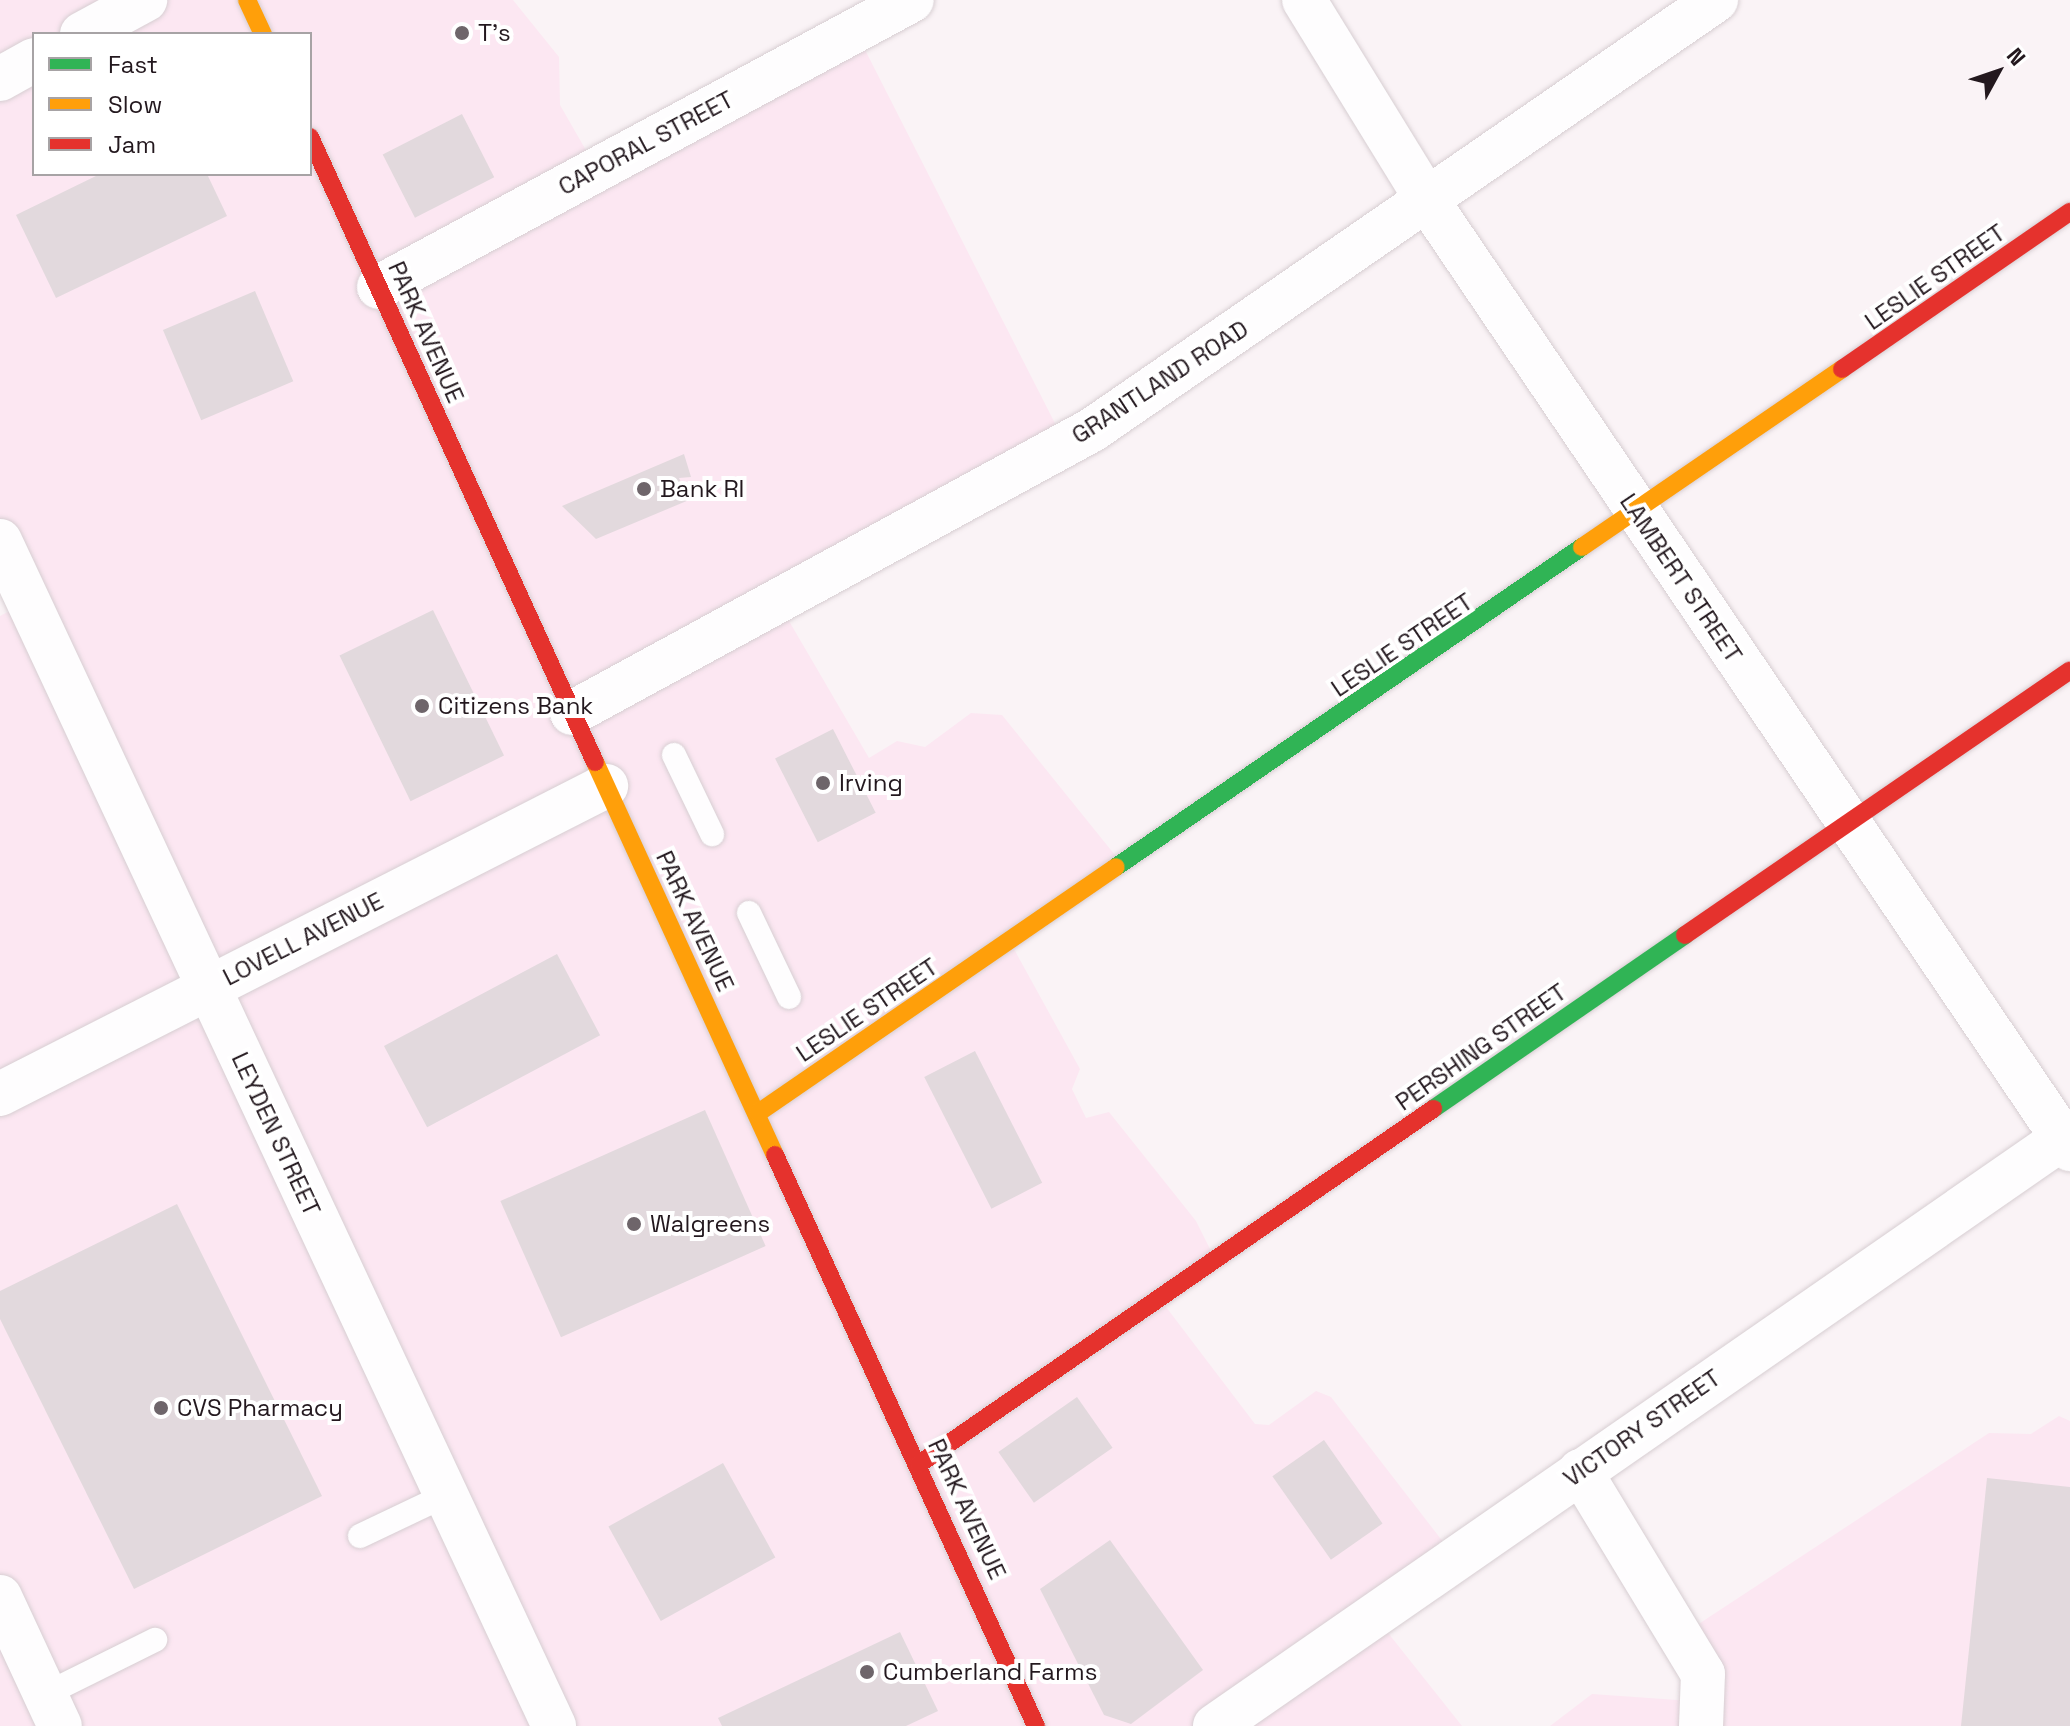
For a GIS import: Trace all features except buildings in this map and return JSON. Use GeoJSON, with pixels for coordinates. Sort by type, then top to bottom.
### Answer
{"type":"FeatureCollection","features":[{"type":"Feature","properties":{"kind":"street"},"geometry":{"type":"LineString","coordinates":[[86,32],[145,0]]}},
{"type":"Feature","properties":{"kind":"street"},"geometry":{"type":"LineString","coordinates":[[247,0],[262,32]]}},
{"type":"Feature","properties":{"kind":"street","name":"CAPORAL STREET"},"geometry":{"type":"LineString","coordinates":[[379,287],[912,0]]}},
{"type":"Feature","properties":{"kind":"street","name":"LAMBERT STREET"},"geometry":{"type":"LineString","coordinates":[[1304,0],[1429,203],[1846,824],[2067,1140]]}},
{"type":"Feature","properties":{"kind":"street","name":"GRANTLAND ROAD"},"geometry":{"type":"LineString","coordinates":[[572,713],[1092,430],[1429,203],[1716,0]]}},
{"type":"Feature","properties":{"kind":"street"},"geometry":{"type":"LineString","coordinates":[[0,79],[32,61]]}},
{"type":"Feature","properties":{"kind":"street","name":"PARK AVENUE"},"geometry":{"type":"LineString","coordinates":[[312,141],[919,1464],[1036,1726]]}},
{"type":"Feature","properties":{"kind":"street","name":"LESLIE STREET"},"geometry":{"type":"LineString","coordinates":[[758,1113],[1638,513],[2070,212]]}},
{"type":"Feature","properties":{"kind":"street","name":"LEYDEN STREET"},"geometry":{"type":"LineString","coordinates":[[0,541],[15,608],[209,987],[554,1726]]}},
{"type":"Feature","properties":{"kind":"street","name":"PERSHING STREET"},"geometry":{"type":"LineString","coordinates":[[919,1464],[2070,670]]}},
{"type":"Feature","properties":{"kind":"street","name":"LOVELL AVENUE"},"geometry":{"type":"LineString","coordinates":[[0,1094],[606,786]]}},
{"type":"Feature","properties":{"kind":"street","name":"VICTORY STREET"},"geometry":{"type":"LineString","coordinates":[[1215,1726],[1580,1471],[2067,1140]]}},
{"type":"Feature","properties":{"kind":"street"},"geometry":{"type":"LineString","coordinates":[[1580,1471],[1703,1674],[1701,1726]]}},
{"type":"Feature","properties":{"kind":"street"},"geometry":{"type":"LineString","coordinates":[[0,1597],[53,1710]]}},
{"type":"Feature","properties":{"kind":"lane"},"geometry":{"type":"LineString","coordinates":[[674,755],[712,834]]}},
{"type":"Feature","properties":{"kind":"lane"},"geometry":{"type":"LineString","coordinates":[[749,913],[789,997]]}},
{"type":"Feature","properties":{"kind":"lane"},"geometry":{"type":"LineString","coordinates":[[360,1536],[444,1496]]}},
{"type":"Feature","properties":{"kind":"lane"},"geometry":{"type":"LineString","coordinates":[[53,1710],[155,1640]]}},
{"type":"Feature","properties":{"kind":"shaded area"},"geometry":{"type":"Polygon","coordinates":[[[0,0],[513,0],[559,57],[560,105],[595,166],[859,38],[1065,443],[782,609],[869,758],[897,741],[925,747],[971,713],[1002,715],[1123,865],[1014,949],[1080,1069],[1072,1089],[1086,1118],[1109,1112],[1196,1221],[1215,1259],[1163,1303],[1255,1424],[1269,1425],[1316,1391],[1331,1397],[1454,1556],[1377,1619],[1462,1726],[0,1726],[0,616],[27,602],[0,529],[0,0]]]}},
{"type":"Feature","properties":{"kind":"shaded area"},"geometry":{"type":"Polygon","coordinates":[[[2059,1416],[2070,1421],[2070,1726],[1550,1726],[1592,1694],[1706,1702],[1688,1631],[1989,1433],[2031,1434],[2059,1416]]]}},
{"type":"Feature","properties":{"kind":"traffic: fast"},"geometry":{"type":"LineString","coordinates":[[1116,867],[1582,547]]}},
{"type":"Feature","properties":{"kind":"traffic: fast"},"geometry":{"type":"LineString","coordinates":[[1433,1109],[1685,935]]}},
{"type":"Feature","properties":{"kind":"traffic: slow"},"geometry":{"type":"LineString","coordinates":[[247,0],[262,32]]}},
{"type":"Feature","properties":{"kind":"traffic: slow"},"geometry":{"type":"LineString","coordinates":[[1582,547],[1842,369]]}},
{"type":"Feature","properties":{"kind":"traffic: slow"},"geometry":{"type":"LineString","coordinates":[[595,762],[775,1155]]}},
{"type":"Feature","properties":{"kind":"traffic: slow"},"geometry":{"type":"LineString","coordinates":[[758,1113],[1116,867]]}},
{"type":"Feature","properties":{"kind":"traffic: jam"},"geometry":{"type":"LineString","coordinates":[[312,141],[595,762]]}},
{"type":"Feature","properties":{"kind":"traffic: jam"},"geometry":{"type":"LineString","coordinates":[[1842,369],[2070,212]]}},
{"type":"Feature","properties":{"kind":"traffic: jam"},"geometry":{"type":"LineString","coordinates":[[1685,935],[2070,670]]}},
{"type":"Feature","properties":{"kind":"traffic: jam"},"geometry":{"type":"LineString","coordinates":[[919,1464],[1433,1109]]}},
{"type":"Feature","properties":{"kind":"traffic: jam"},"geometry":{"type":"LineString","coordinates":[[775,1155],[1036,1726]]}},
{"type":"Feature","properties":{"kind":"place","name":"T's"},"geometry":{"type":"Point","coordinates":[462,33]}},
{"type":"Feature","properties":{"kind":"place","name":"Bank RI"},"geometry":{"type":"Point","coordinates":[644,489]}},
{"type":"Feature","properties":{"kind":"place","name":"Citizens Bank"},"geometry":{"type":"Point","coordinates":[422,706]}},
{"type":"Feature","properties":{"kind":"place","name":"Irving"},"geometry":{"type":"Point","coordinates":[823,783]}},
{"type":"Feature","properties":{"kind":"place","name":"Walgreens"},"geometry":{"type":"Point","coordinates":[634,1224]}},
{"type":"Feature","properties":{"kind":"place","name":"CVS Pharmacy"},"geometry":{"type":"Point","coordinates":[161,1408]}},
{"type":"Feature","properties":{"kind":"place","name":"Cumberland Farms"},"geometry":{"type":"Point","coordinates":[867,1672]}}]}
